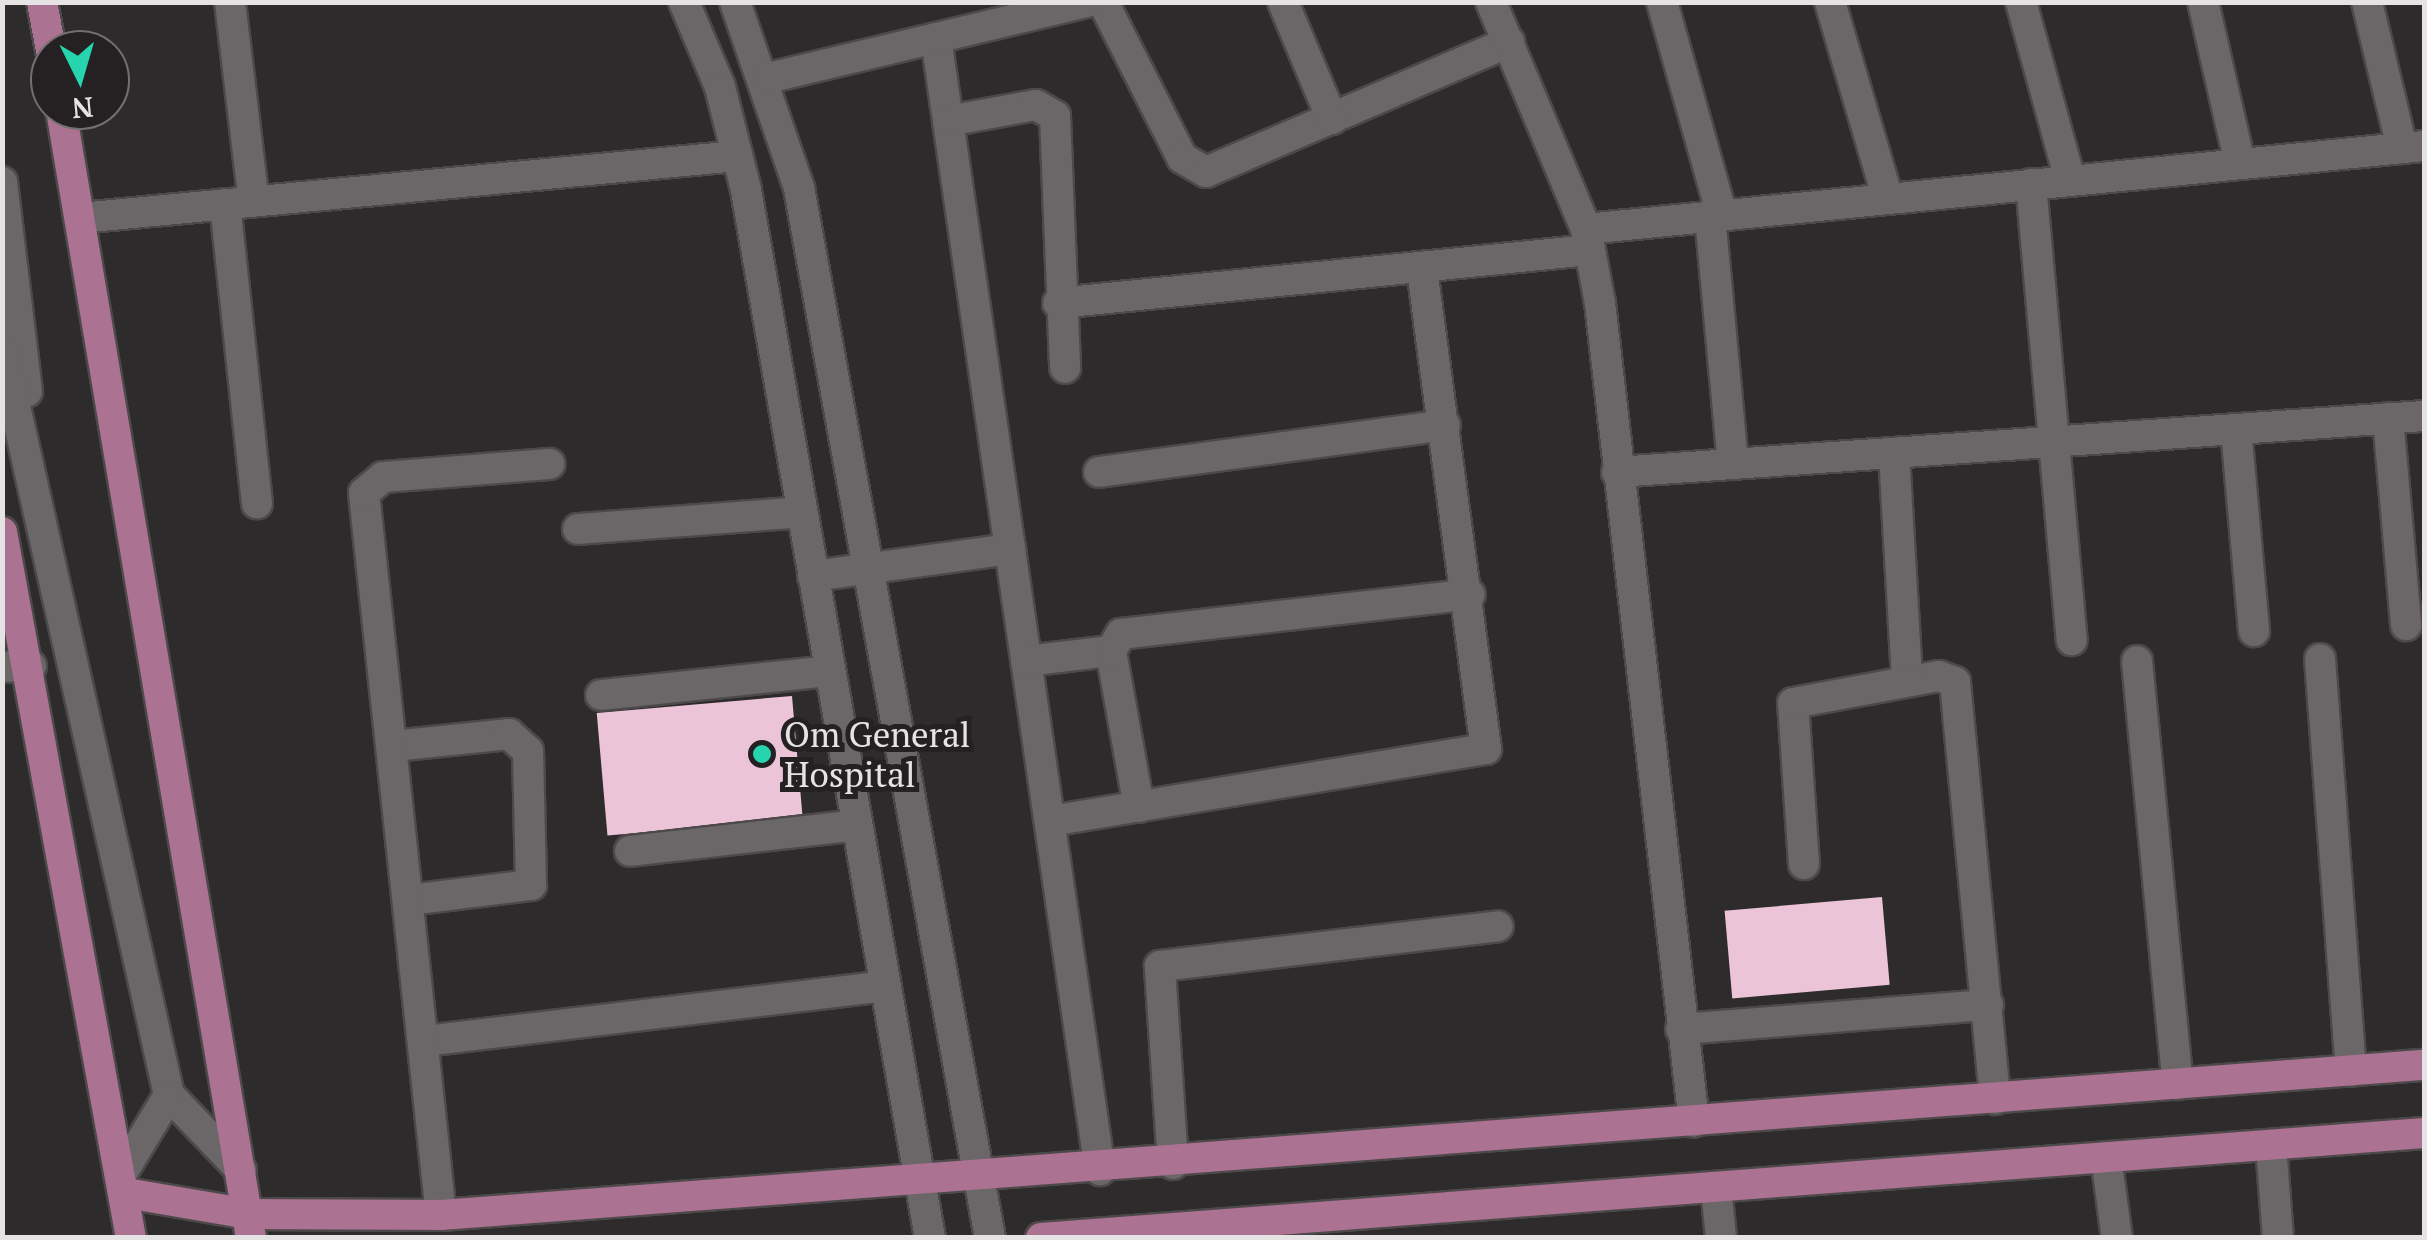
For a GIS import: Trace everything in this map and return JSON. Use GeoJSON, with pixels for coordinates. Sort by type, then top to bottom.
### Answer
{"type":"FeatureCollection","features":[{"type":"Feature","properties":{"kind":"main road"},"geometry":{"type":"LineString","coordinates":[[42,2],[47,30]]}},
{"type":"Feature","properties":{"kind":"main road"},"geometry":{"type":"LineString","coordinates":[[65,130],[250,1226]]}},
{"type":"Feature","properties":{"kind":"main road"},"geometry":{"type":"LineString","coordinates":[[2,532],[17,666],[124,1182],[131,1238]]}},
{"type":"Feature","properties":{"kind":"main road"},"geometry":{"type":"LineString","coordinates":[[124,1182],[250,1226],[441,1215],[920,1174],[1100,1170],[2424,1065]]}},
{"type":"Feature","properties":{"kind":"main road"},"geometry":{"type":"LineString","coordinates":[[1041,1238],[1187,1232],[2424,1133]]}},
{"type":"Feature","properties":{"kind":"street"},"geometry":{"type":"LineString","coordinates":[[230,2],[257,502]]}},
{"type":"Feature","properties":{"kind":"street"},"geometry":{"type":"LineString","coordinates":[[684,2],[737,156],[930,1238]]}},
{"type":"Feature","properties":{"kind":"street"},"geometry":{"type":"LineString","coordinates":[[735,2],[768,78],[799,188],[990,1238]]}},
{"type":"Feature","properties":{"kind":"street"},"geometry":{"type":"LineString","coordinates":[[768,78],[1086,2]]}},
{"type":"Feature","properties":{"kind":"street"},"geometry":{"type":"LineString","coordinates":[[1103,2],[1192,166],[1222,168],[1509,42]]}},
{"type":"Feature","properties":{"kind":"street"},"geometry":{"type":"LineString","coordinates":[[1283,2],[1332,120]]}},
{"type":"Feature","properties":{"kind":"street"},"geometry":{"type":"LineString","coordinates":[[1491,2],[1588,240],[1694,1122]]}},
{"type":"Feature","properties":{"kind":"street"},"geometry":{"type":"LineString","coordinates":[[1662,2],[1716,216],[1733,464]]}},
{"type":"Feature","properties":{"kind":"street"},"geometry":{"type":"LineString","coordinates":[[1830,2],[1888,199]]}},
{"type":"Feature","properties":{"kind":"street"},"geometry":{"type":"LineString","coordinates":[[2021,2],[2070,180]]}},
{"type":"Feature","properties":{"kind":"street"},"geometry":{"type":"LineString","coordinates":[[2203,2],[2240,163]]}},
{"type":"Feature","properties":{"kind":"street"},"geometry":{"type":"LineString","coordinates":[[1058,302],[1422,267],[1716,216],[2413,147],[2367,2]]}},
{"type":"Feature","properties":{"kind":"street"},"geometry":{"type":"LineString","coordinates":[[936,38],[1100,1170]]}},
{"type":"Feature","properties":{"kind":"street"},"geometry":{"type":"LineString","coordinates":[[948,120],[1036,106],[1055,116],[1058,302],[1065,368]]}},
{"type":"Feature","properties":{"kind":"street"},"geometry":{"type":"LineString","coordinates":[[80,218],[737,156]]}},
{"type":"Feature","properties":{"kind":"street"},"geometry":{"type":"LineString","coordinates":[[2,182],[25,335],[28,440]]}},
{"type":"Feature","properties":{"kind":"street"},"geometry":{"type":"LineString","coordinates":[[2032,184],[2072,640]]}},
{"type":"Feature","properties":{"kind":"street"},"geometry":{"type":"LineString","coordinates":[[1050,821],[1486,749],[1470,594],[1422,267]]}},
{"type":"Feature","properties":{"kind":"street"},"geometry":{"type":"LineString","coordinates":[[2,348],[28,440],[168,1095],[241,1170]]}},
{"type":"Feature","properties":{"kind":"street"},"geometry":{"type":"LineString","coordinates":[[1617,472],[2424,416]]}},
{"type":"Feature","properties":{"kind":"street"},"geometry":{"type":"LineString","coordinates":[[2388,418],[2406,625]]}},
{"type":"Feature","properties":{"kind":"street"},"geometry":{"type":"LineString","coordinates":[[1099,472],[1446,425]]}},
{"type":"Feature","properties":{"kind":"street"},"geometry":{"type":"LineString","coordinates":[[2236,429],[2254,631]]}},
{"type":"Feature","properties":{"kind":"street"},"geometry":{"type":"LineString","coordinates":[[1894,453],[1907,680]]}},
{"type":"Feature","properties":{"kind":"street"},"geometry":{"type":"LineString","coordinates":[[441,1215],[364,493],[383,477],[549,464]]}},
{"type":"Feature","properties":{"kind":"street"},"geometry":{"type":"LineString","coordinates":[[578,529],[802,512]]}},
{"type":"Feature","properties":{"kind":"street"},"geometry":{"type":"LineString","coordinates":[[814,576],[1010,549]]}},
{"type":"Feature","properties":{"kind":"street"},"geometry":{"type":"LineString","coordinates":[[1139,807],[1112,651],[1121,634],[1470,594]]}},
{"type":"Feature","properties":{"kind":"street"},"geometry":{"type":"LineString","coordinates":[[1026,662],[1112,651]]}},
{"type":"Feature","properties":{"kind":"street"},"geometry":{"type":"LineString","coordinates":[[2320,658],[2351,1071]]}},
{"type":"Feature","properties":{"kind":"street"},"geometry":{"type":"LineString","coordinates":[[2137,661],[2178,1084]]}},
{"type":"Feature","properties":{"kind":"street"},"geometry":{"type":"LineString","coordinates":[[601,695],[830,671]]}},
{"type":"Feature","properties":{"kind":"street"},"geometry":{"type":"LineString","coordinates":[[1804,864],[1793,703],[1939,676],[1962,697],[1995,1099]]}},
{"type":"Feature","properties":{"kind":"street"},"geometry":{"type":"LineString","coordinates":[[392,746],[509,734],[528,751],[530,885],[409,900]]}},
{"type":"Feature","properties":{"kind":"street"},"geometry":{"type":"LineString","coordinates":[[630,851],[857,824]]}},
{"type":"Feature","properties":{"kind":"street"},"geometry":{"type":"LineString","coordinates":[[1173,1164],[1160,966],[1498,926]]}},
{"type":"Feature","properties":{"kind":"street"},"geometry":{"type":"LineString","coordinates":[[424,1041],[885,986]]}},
{"type":"Feature","properties":{"kind":"street"},"geometry":{"type":"LineString","coordinates":[[1681,1029],[1988,1004]]}},
{"type":"Feature","properties":{"kind":"street"},"geometry":{"type":"LineString","coordinates":[[124,1182],[168,1095]]}},
{"type":"Feature","properties":{"kind":"street"},"geometry":{"type":"LineString","coordinates":[[2271,1145],[2278,1238]]}},
{"type":"Feature","properties":{"kind":"street"},"geometry":{"type":"LineString","coordinates":[[2106,1157],[2117,1238]]}},
{"type":"Feature","properties":{"kind":"street"},"geometry":{"type":"LineString","coordinates":[[1716,1187],[1721,1238]]}},
{"type":"Feature","properties":{"kind":"building"},"geometry":{"type":"Polygon","coordinates":[[[792,696],[803,819],[607,836],[597,713],[792,696]]]}},
{"type":"Feature","properties":{"kind":"building"},"geometry":{"type":"Polygon","coordinates":[[[1882,897],[1890,985],[1732,998],[1725,911],[1882,897]]]}},
{"type":"Feature","properties":{"kind":"place","name":"Om General Hospital"},"geometry":{"type":"Point","coordinates":[762,754]}}]}
